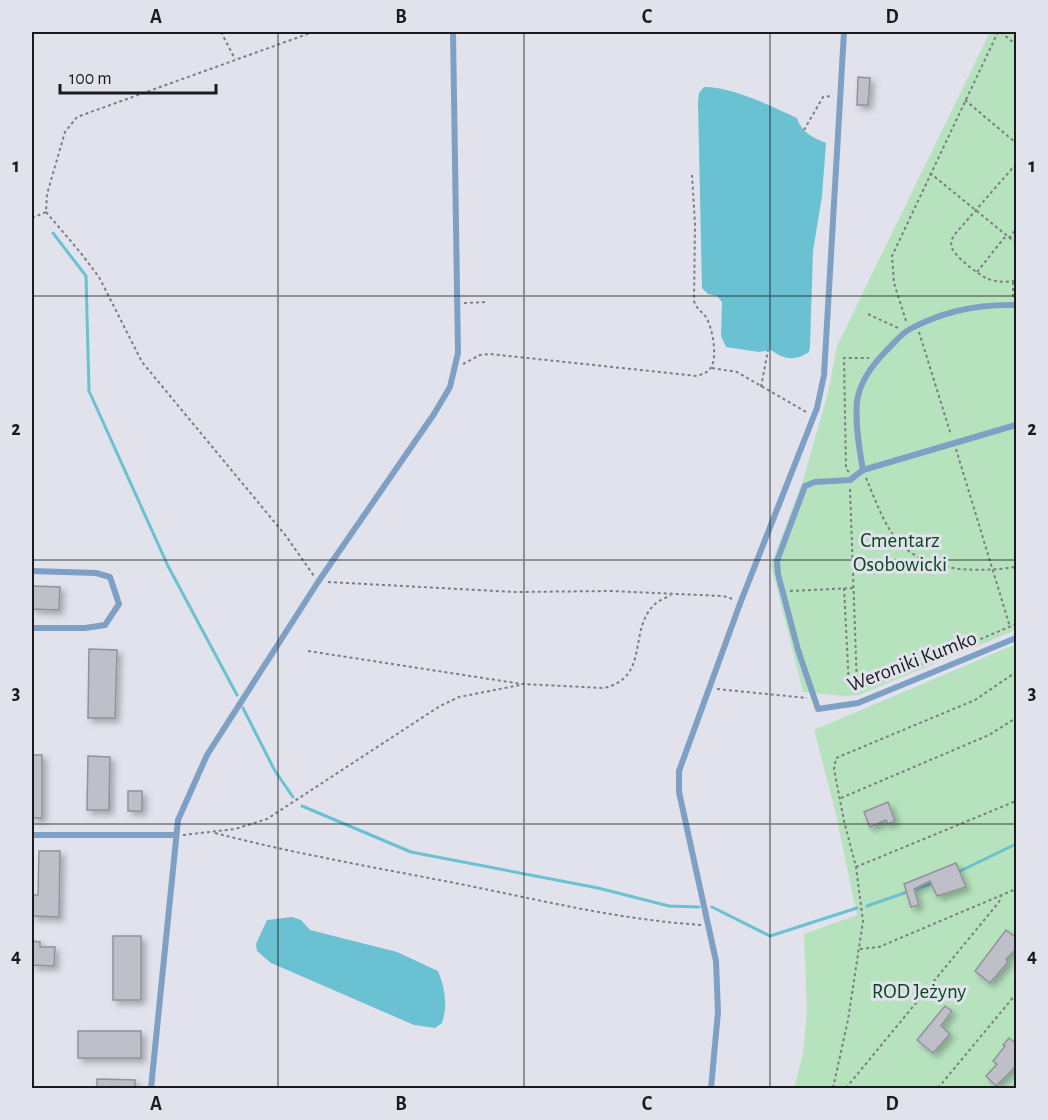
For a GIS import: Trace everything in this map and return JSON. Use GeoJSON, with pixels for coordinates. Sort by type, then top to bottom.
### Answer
{"type":"FeatureCollection","features":[{"type":"Feature","properties":{"kind":"lane"},"geometry":{"type":"LineString","coordinates":[[151,1089],[178,820],[207,755],[318,582],[434,414],[450,387],[458,352],[453,32]]}},
{"type":"Feature","properties":{"kind":"lane"},"geometry":{"type":"LineString","coordinates":[[711,1089],[718,1012],[717,961],[678,781],[679,771],[741,601],[814,416],[824,375],[844,32]]}},
{"type":"Feature","properties":{"kind":"lane"},"geometry":{"type":"LineString","coordinates":[[863,470],[859,450],[857,401],[862,385],[878,359],[909,330],[917,326],[967,308],[1015,305]]}},
{"type":"Feature","properties":{"kind":"lane"},"geometry":{"type":"LineString","coordinates":[[783,591],[777,561],[805,486],[815,482],[850,480],[863,470],[1017,425]]}},
{"type":"Feature","properties":{"kind":"lane"},"geometry":{"type":"LineString","coordinates":[[32,571],[96,573],[110,577],[119,604],[105,625],[85,628],[32,628]]}},
{"type":"Feature","properties":{"kind":"lane","name":"Weroniki Kumko"},"geometry":{"type":"LineString","coordinates":[[783,591],[798,650],[818,709],[858,703],[1017,638]]}},
{"type":"Feature","properties":{"kind":"lane"},"geometry":{"type":"LineString","coordinates":[[32,835],[176,835]]}},
{"type":"Feature","properties":{"kind":"path"},"geometry":{"type":"LineString","coordinates":[[221,32],[235,59]]}},
{"type":"Feature","properties":{"kind":"path"},"geometry":{"type":"LineString","coordinates":[[313,32],[78,117],[64,132],[47,194],[46,212],[99,277],[142,362],[286,536],[318,582],[515,592],[611,591],[723,596],[741,601]]}},
{"type":"Feature","properties":{"kind":"path"},"geometry":{"type":"LineString","coordinates":[[909,330],[894,283],[892,256],[999,32],[1017,45]]}},
{"type":"Feature","properties":{"kind":"path"},"geometry":{"type":"LineString","coordinates":[[804,130],[823,97],[842,95]]}},
{"type":"Feature","properties":{"kind":"path"},"geometry":{"type":"LineString","coordinates":[[965,100],[1017,143]]}},
{"type":"Feature","properties":{"kind":"path"},"geometry":{"type":"LineString","coordinates":[[1015,305],[1015,281],[988,279],[976,272],[954,251],[952,243],[955,234],[1017,164]]}},
{"type":"Feature","properties":{"kind":"path"},"geometry":{"type":"LineString","coordinates":[[930,173],[1017,243]]}},
{"type":"Feature","properties":{"kind":"path"},"geometry":{"type":"LineString","coordinates":[[692,176],[695,224],[694,301],[697,310],[706,317],[709,324],[714,346],[711,368]]}},
{"type":"Feature","properties":{"kind":"path"},"geometry":{"type":"LineString","coordinates":[[32,218],[46,212]]}},
{"type":"Feature","properties":{"kind":"path"},"geometry":{"type":"LineString","coordinates":[[976,272],[1004,238],[1010,237],[1017,229]]}},
{"type":"Feature","properties":{"kind":"path"},"geometry":{"type":"LineString","coordinates":[[457,304],[488,302]]}},
{"type":"Feature","properties":{"kind":"path"},"geometry":{"type":"LineString","coordinates":[[868,314],[890,325],[909,330]]}},
{"type":"Feature","properties":{"kind":"path"},"geometry":{"type":"LineString","coordinates":[[917,326],[1010,627]]}},
{"type":"Feature","properties":{"kind":"path"},"geometry":{"type":"LineString","coordinates":[[761,387],[768,350]]}},
{"type":"Feature","properties":{"kind":"path"},"geometry":{"type":"LineString","coordinates":[[454,372],[480,355],[490,354],[697,376],[711,368],[737,372],[814,416]]}},
{"type":"Feature","properties":{"kind":"path"},"geometry":{"type":"LineString","coordinates":[[863,470],[889,527],[904,547],[917,557],[938,565],[968,569],[1017,567]]}},
{"type":"Feature","properties":{"kind":"path"},"geometry":{"type":"LineString","coordinates":[[850,483],[857,686]]}},
{"type":"Feature","properties":{"kind":"path"},"geometry":{"type":"LineString","coordinates":[[844,588],[849,686],[870,686],[1017,624]]}},
{"type":"Feature","properties":{"kind":"path"},"geometry":{"type":"LineString","coordinates":[[783,591],[853,588]]}},
{"type":"Feature","properties":{"kind":"path"},"geometry":{"type":"LineString","coordinates":[[308,651],[522,684],[604,688],[614,686],[629,674],[634,665],[642,628],[649,612],[660,601],[674,594]]}},
{"type":"Feature","properties":{"kind":"path"},"geometry":{"type":"LineString","coordinates":[[833,1089],[848,1020],[863,921],[856,867],[834,769],[836,758],[975,700],[1017,672]]}},
{"type":"Feature","properties":{"kind":"path"},"geometry":{"type":"LineString","coordinates":[[176,835],[215,833],[267,819],[440,706],[459,696],[522,684]]}},
{"type":"Feature","properties":{"kind":"path"},"geometry":{"type":"LineString","coordinates":[[709,689],[804,697]]}},
{"type":"Feature","properties":{"kind":"path"},"geometry":{"type":"LineString","coordinates":[[841,798],[989,735],[1017,718]]}},
{"type":"Feature","properties":{"kind":"path"},"geometry":{"type":"LineString","coordinates":[[856,867],[1017,801]]}},
{"type":"Feature","properties":{"kind":"path"},"geometry":{"type":"LineString","coordinates":[[215,833],[568,907],[665,923],[709,925]]}},
{"type":"Feature","properties":{"kind":"path"},"geometry":{"type":"LineString","coordinates":[[859,949],[879,947],[1017,889]]}},
{"type":"Feature","properties":{"kind":"path"},"geometry":{"type":"LineString","coordinates":[[846,1089],[999,902],[1001,896]]}},
{"type":"Feature","properties":{"kind":"path"},"geometry":{"type":"LineString","coordinates":[[938,1089],[1017,994]]}},
{"type":"Feature","properties":{"kind":"green space","name":"Cmentarz Osobowicki"},"geometry":{"type":"Polygon","coordinates":[[[990,32],[1016,32],[1016,630],[859,695],[844,696],[803,692],[771,565],[803,480],[828,393],[837,346],[990,32]]]}},
{"type":"Feature","properties":{"kind":"green space","name":"ROD Jeżyny"},"geometry":{"type":"Polygon","coordinates":[[[1016,644],[1016,1088],[794,1088],[803,1054],[807,1011],[804,934],[857,915],[834,806],[814,730],[1016,644]]]}},
{"type":"Feature","properties":{"kind":"water"},"geometry":{"type":"Polygon","coordinates":[[[704,87],[727,90],[776,108],[797,118],[801,127],[808,134],[826,143],[822,196],[813,251],[810,346],[809,352],[799,357],[781,356],[771,350],[759,352],[726,347],[721,336],[722,302],[717,296],[708,294],[702,288],[698,102],[699,93],[704,87]]]}},
{"type":"Feature","properties":{"kind":"water"},"geometry":{"type":"Polygon","coordinates":[[[292,917],[301,920],[310,930],[397,952],[438,971],[445,997],[442,1023],[435,1028],[414,1025],[271,963],[257,951],[256,944],[267,920],[292,917]]]}},
{"type":"Feature","properties":{"kind":"building"},"geometry":{"type":"Polygon","coordinates":[[[858,77],[870,78],[868,105],[857,105],[858,77]]]}},
{"type":"Feature","properties":{"kind":"building"},"geometry":{"type":"Polygon","coordinates":[[[32,586],[60,587],[59,610],[32,609],[32,586]]]}},
{"type":"Feature","properties":{"kind":"building"},"geometry":{"type":"Polygon","coordinates":[[[89,649],[117,650],[115,718],[88,718],[89,649]]]}},
{"type":"Feature","properties":{"kind":"building"},"geometry":{"type":"Polygon","coordinates":[[[32,755],[42,755],[42,818],[32,818],[32,755]]]}},
{"type":"Feature","properties":{"kind":"building"},"geometry":{"type":"Polygon","coordinates":[[[88,756],[110,757],[109,810],[87,810],[88,756]]]}},
{"type":"Feature","properties":{"kind":"building"},"geometry":{"type":"Polygon","coordinates":[[[128,791],[142,791],[142,811],[128,811],[128,791]]]}},
{"type":"Feature","properties":{"kind":"building"},"geometry":{"type":"Polygon","coordinates":[[[888,802],[895,821],[888,824],[886,820],[870,827],[864,812],[888,802]]]}},
{"type":"Feature","properties":{"kind":"building"},"geometry":{"type":"Polygon","coordinates":[[[39,851],[60,851],[59,917],[32,916],[33,895],[38,895],[39,851]]]}},
{"type":"Feature","properties":{"kind":"building"},"geometry":{"type":"Polygon","coordinates":[[[956,863],[966,887],[937,896],[930,881],[914,889],[919,905],[911,907],[904,884],[956,863]]]}},
{"type":"Feature","properties":{"kind":"building"},"geometry":{"type":"Polygon","coordinates":[[[1006,930],[1017,938],[1017,948],[1006,959],[1008,962],[990,983],[975,971],[1006,930]]]}},
{"type":"Feature","properties":{"kind":"building"},"geometry":{"type":"Polygon","coordinates":[[[113,936],[141,936],[141,1000],[113,1000],[113,936]]]}},
{"type":"Feature","properties":{"kind":"building"},"geometry":{"type":"Polygon","coordinates":[[[32,941],[40,942],[40,947],[55,947],[54,966],[32,965],[32,941]]]}},
{"type":"Feature","properties":{"kind":"building"},"geometry":{"type":"Polygon","coordinates":[[[945,1006],[952,1011],[941,1026],[950,1034],[933,1053],[917,1040],[945,1006]]]}},
{"type":"Feature","properties":{"kind":"building"},"geometry":{"type":"Polygon","coordinates":[[[78,1031],[141,1031],[141,1058],[78,1058],[78,1031]]]}},
{"type":"Feature","properties":{"kind":"building"},"geometry":{"type":"Polygon","coordinates":[[[1009,1038],[1017,1044],[1017,1065],[996,1086],[986,1076],[997,1064],[993,1061],[1009,1038]]]}},
{"type":"Feature","properties":{"kind":"building"},"geometry":{"type":"Polygon","coordinates":[[[97,1079],[135,1080],[135,1089],[97,1089],[97,1079]]]}},
{"type":"Feature","properties":{"kind":"waterway"},"geometry":{"type":"LineString","coordinates":[[53,233],[86,276],[89,391],[168,566],[237,695]]}},
{"type":"Feature","properties":{"kind":"waterway"},"geometry":{"type":"LineString","coordinates":[[243,708],[275,771],[293,797]]}},
{"type":"Feature","properties":{"kind":"waterway"},"geometry":{"type":"LineString","coordinates":[[302,806],[411,852],[598,888],[669,906],[699,907]]}},
{"type":"Feature","properties":{"kind":"waterway"},"geometry":{"type":"LineString","coordinates":[[956,873],[1016,844]]}},
{"type":"Feature","properties":{"kind":"waterway"},"geometry":{"type":"LineString","coordinates":[[867,906],[933,883]]}},
{"type":"Feature","properties":{"kind":"waterway"},"geometry":{"type":"LineString","coordinates":[[712,907],[770,936],[857,908]]}}]}
